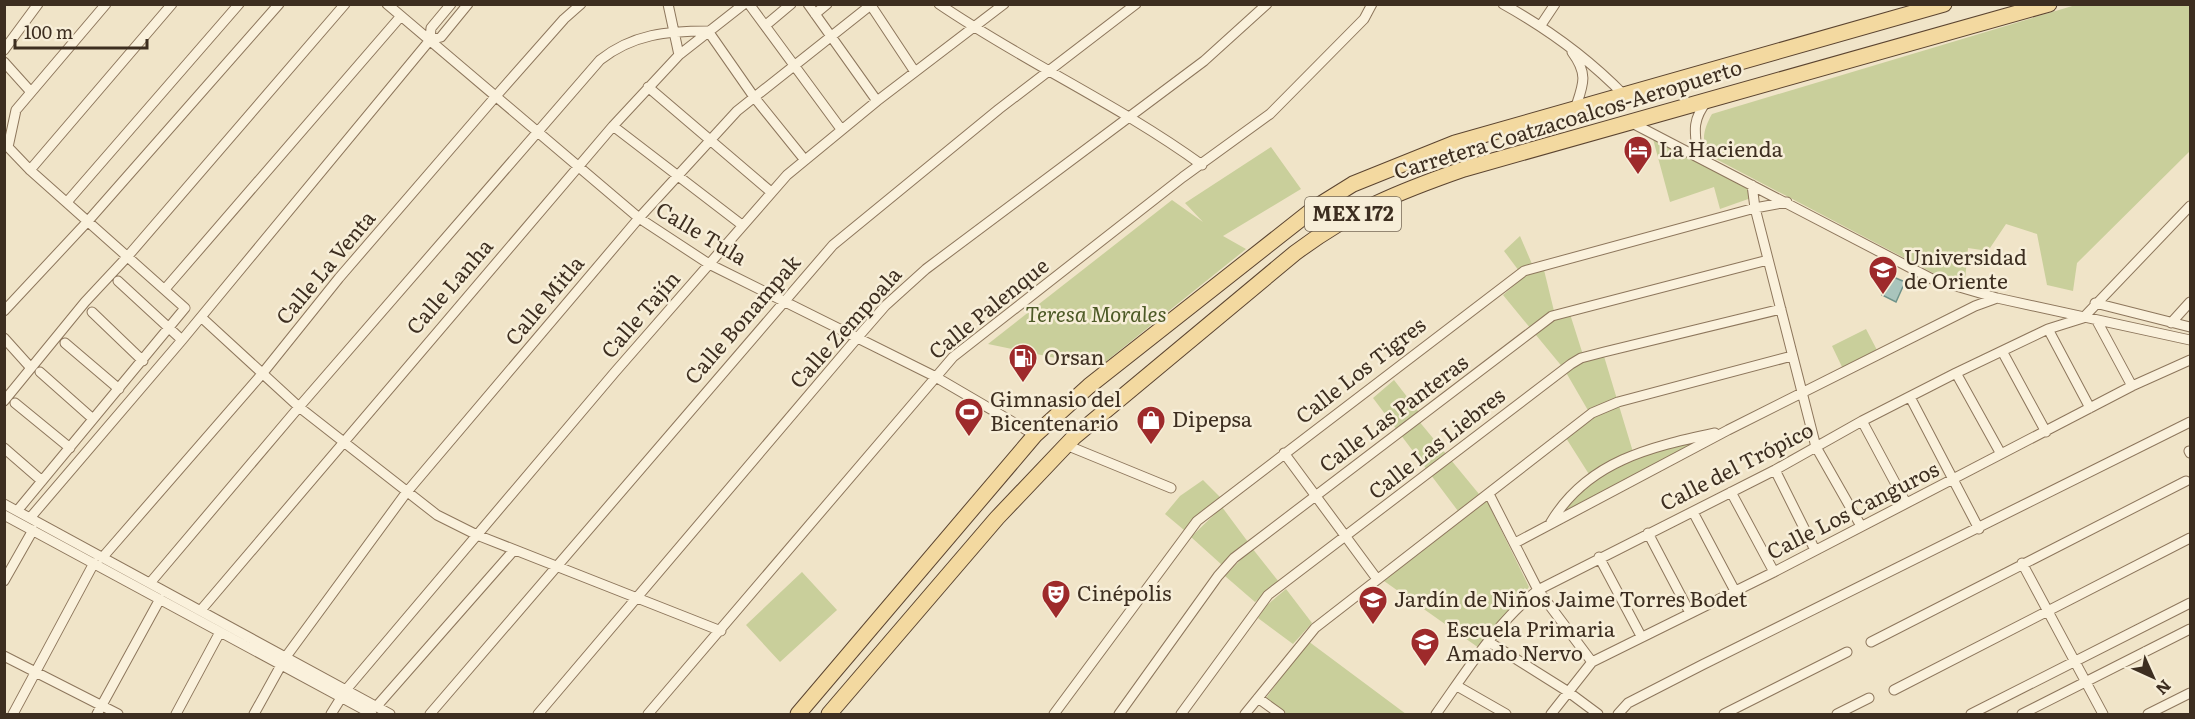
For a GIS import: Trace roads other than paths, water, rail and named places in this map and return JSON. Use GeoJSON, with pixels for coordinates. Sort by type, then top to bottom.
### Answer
{"type":"FeatureCollection","features":[{"type":"Feature","properties":{"kind":"main road","name":"Carretera Coatzacoalcos-Aeropuerto"},"geometry":{"type":"LineString","coordinates":[[798,714],[1035,435],[1089,386],[1220,282],[1316,207],[1353,184],[1455,143],[1944,4]]}},
{"type":"Feature","properties":{"kind":"main road","name":"Carretera Coatzacoalcos-Aeropuerto"},"geometry":{"type":"LineString","coordinates":[[829,714],[1066,445],[1128,389],[1328,228],[1399,191],[1464,169],[2049,4]]}},
{"type":"Feature","properties":{"kind":"main road"},"geometry":{"type":"LineString","coordinates":[[1824,37],[1832,51],[1830,64]]}},
{"type":"Feature","properties":{"kind":"main road"},"geometry":{"type":"LineString","coordinates":[[1455,143],[1464,169]]}},
{"type":"Feature","properties":{"kind":"main road"},"geometry":{"type":"LineString","coordinates":[[1220,282],[1235,302]]}},
{"type":"Feature","properties":{"kind":"main road"},"geometry":{"type":"LineString","coordinates":[[945,540],[945,552],[948,557],[960,563]]}},
{"type":"Feature","properties":{"kind":"main road"},"geometry":{"type":"LineString","coordinates":[[805,714],[816,693]]}},
{"type":"Feature","properties":{"kind":"street"},"geometry":{"type":"LineString","coordinates":[[4,50],[38,4]]}},
{"type":"Feature","properties":{"kind":"street"},"geometry":{"type":"LineString","coordinates":[[17,511],[170,329],[185,308],[30,170],[8,147],[13,116],[106,4]]}},
{"type":"Feature","properties":{"kind":"street"},"geometry":{"type":"LineString","coordinates":[[30,170],[172,4]]}},
{"type":"Feature","properties":{"kind":"street"},"geometry":{"type":"LineString","coordinates":[[67,202],[239,4]]}},
{"type":"Feature","properties":{"kind":"street"},"geometry":{"type":"LineString","coordinates":[[4,311],[88,221],[279,4]]}},
{"type":"Feature","properties":{"kind":"street"},"geometry":{"type":"LineString","coordinates":[[4,401],[36,370],[85,302],[128,256],[345,4]]}},
{"type":"Feature","properties":{"kind":"street","name":"Calle Tula"},"geometry":{"type":"LineString","coordinates":[[387,4],[639,218],[709,264],[934,376],[1035,435]]}},
{"type":"Feature","properties":{"kind":"street"},"geometry":{"type":"LineString","coordinates":[[30,518],[182,340],[430,40],[431,28],[451,4]]}},
{"type":"Feature","properties":{"kind":"street"},"geometry":{"type":"LineString","coordinates":[[430,40],[441,37],[468,4]]}},
{"type":"Feature","properties":{"kind":"street","name":"Calle La Venta"},"geometry":{"type":"LineString","coordinates":[[13,714],[98,560],[262,374],[339,278],[496,96],[564,19],[581,4]]}},
{"type":"Feature","properties":{"kind":"street"},"geometry":{"type":"LineString","coordinates":[[668,4],[680,55]]}},
{"type":"Feature","properties":{"kind":"street","name":"Calle Lanha"},"geometry":{"type":"LineString","coordinates":[[201,610],[578,165],[680,55],[744,4]]}},
{"type":"Feature","properties":{"kind":"street"},"geometry":{"type":"LineString","coordinates":[[749,4],[841,129]]}},
{"type":"Feature","properties":{"kind":"street"},"geometry":{"type":"LineString","coordinates":[[766,25],[791,4]]}},
{"type":"Feature","properties":{"kind":"street"},"geometry":{"type":"LineString","coordinates":[[808,4],[877,101]]}},
{"type":"Feature","properties":{"kind":"street"},"geometry":{"type":"LineString","coordinates":[[815,14],[827,4]]}},
{"type":"Feature","properties":{"kind":"street"},"geometry":{"type":"LineString","coordinates":[[939,4],[973,28],[1047,72],[1128,116],[1202,165]]}},
{"type":"Feature","properties":{"kind":"street","name":"Calle Tajín"},"geometry":{"type":"LineString","coordinates":[[332,714],[343,694],[771,192],[804,159],[841,129],[1004,4]]}},
{"type":"Feature","properties":{"kind":"street","name":"Calle Bonampak"},"geometry":{"type":"LineString","coordinates":[[430,714],[783,299],[832,245],[857,222],[1136,4]]}},
{"type":"Feature","properties":{"kind":"street","name":"Calle Zempoala"},"geometry":{"type":"LineString","coordinates":[[538,714],[858,337],[904,287],[1212,54],[1267,4]]}},
{"type":"Feature","properties":{"kind":"street","name":"Calle Palenque"},"geometry":{"type":"LineString","coordinates":[[648,714],[721,632],[934,376],[977,336],[1249,130],[1293,93],[1364,19],[1372,4]]}},
{"type":"Feature","properties":{"kind":"street"},"geometry":{"type":"LineString","coordinates":[[1503,4],[1541,25],[1568,45],[1624,95]]}},
{"type":"Feature","properties":{"kind":"street"},"geometry":{"type":"LineString","coordinates":[[1541,25],[1555,4]]}},
{"type":"Feature","properties":{"kind":"street"},"geometry":{"type":"LineString","coordinates":[[871,5],[915,72]]}},
{"type":"Feature","properties":{"kind":"street","name":"Calle Mitla"},"geometry":{"type":"LineString","coordinates":[[254,714],[283,662],[406,493],[639,218],[709,139],[754,97],[871,5]]}},
{"type":"Feature","properties":{"kind":"street"},"geometry":{"type":"LineString","coordinates":[[165,289],[401,16]]}},
{"type":"Feature","properties":{"kind":"street"},"geometry":{"type":"LineString","coordinates":[[150,583],[537,131],[610,53],[641,38],[674,31],[708,31],[754,97],[804,159]]}},
{"type":"Feature","properties":{"kind":"street"},"geometry":{"type":"LineString","coordinates":[[1568,45],[1578,60],[1585,84],[1575,109]]}},
{"type":"Feature","properties":{"kind":"street"},"geometry":{"type":"LineString","coordinates":[[4,62],[31,92]]}},
{"type":"Feature","properties":{"kind":"street"},"geometry":{"type":"LineString","coordinates":[[648,87],[771,192]]}},
{"type":"Feature","properties":{"kind":"street"},"geometry":{"type":"LineString","coordinates":[[1698,157],[1694,130],[1697,114],[1710,98]]}},
{"type":"Feature","properties":{"kind":"street"},"geometry":{"type":"LineString","coordinates":[[1632,123],[1932,279],[1996,298],[2190,340]]}},
{"type":"Feature","properties":{"kind":"street"},"geometry":{"type":"LineString","coordinates":[[613,126],[742,225]]}},
{"type":"Feature","properties":{"kind":"street"},"geometry":{"type":"LineString","coordinates":[[1752,185],[1755,208],[1816,447],[1861,526]]}},
{"type":"Feature","properties":{"kind":"street","name":"Calle Los Tigres"},"geometry":{"type":"LineString","coordinates":[[1054,714],[1187,531],[1212,508],[1528,270],[1755,208],[1787,202]]}},
{"type":"Feature","properties":{"kind":"street"},"geometry":{"type":"LineString","coordinates":[[2083,318],[2190,206]]}},
{"type":"Feature","properties":{"kind":"street","name":"Calle Las Panteras"},"geometry":{"type":"LineString","coordinates":[[1119,714],[1228,564],[1552,316],[1768,260]]}},
{"type":"Feature","properties":{"kind":"street"},"geometry":{"type":"LineString","coordinates":[[118,281],[182,340]]}},
{"type":"Feature","properties":{"kind":"street"},"geometry":{"type":"LineString","coordinates":[[1515,543],[1728,430],[1975,306],[1996,298]]}},
{"type":"Feature","properties":{"kind":"street"},"geometry":{"type":"LineString","coordinates":[[2171,322],[2190,302]]}},
{"type":"Feature","properties":{"kind":"street"},"geometry":{"type":"LineString","coordinates":[[2095,303],[2190,327]]}},
{"type":"Feature","properties":{"kind":"street","name":"Calle Las Liebres"},"geometry":{"type":"LineString","coordinates":[[1181,714],[1268,595],[1576,360],[1781,309]]}},
{"type":"Feature","properties":{"kind":"street"},"geometry":{"type":"LineString","coordinates":[[92,312],[143,361]]}},
{"type":"Feature","properties":{"kind":"street"},"geometry":{"type":"LineString","coordinates":[[201,316],[299,407],[436,515],[477,536],[556,564],[721,632]]}},
{"type":"Feature","properties":{"kind":"street","name":"Calle del Trópico"},"geometry":{"type":"LineString","coordinates":[[1436,714],[1489,642],[1538,590],[1599,557],[1775,470],[1862,421],[1956,373],[2048,329],[2083,318]]}},
{"type":"Feature","properties":{"kind":"street"},"geometry":{"type":"LineString","coordinates":[[2097,321],[2132,386]]}},
{"type":"Feature","properties":{"kind":"street"},"geometry":{"type":"LineString","coordinates":[[2048,329],[2090,408]]}},
{"type":"Feature","properties":{"kind":"street"},"geometry":{"type":"LineString","coordinates":[[4,338],[36,370],[93,419]]}},
{"type":"Feature","properties":{"kind":"street"},"geometry":{"type":"LineString","coordinates":[[65,342],[119,389]]}},
{"type":"Feature","properties":{"kind":"street"},"geometry":{"type":"LineString","coordinates":[[2002,351],[2046,432]]}},
{"type":"Feature","properties":{"kind":"street"},"geometry":{"type":"LineString","coordinates":[[1245,714],[1310,633],[1583,419],[1607,406],[1792,356]]}},
{"type":"Feature","properties":{"kind":"street","name":"Calle Los Canguros"},"geometry":{"type":"LineString","coordinates":[[1551,714],[1592,662],[1774,572],[2132,386],[2190,360]]}},
{"type":"Feature","properties":{"kind":"street"},"geometry":{"type":"LineString","coordinates":[[1956,373],[2001,454]]}},
{"type":"Feature","properties":{"kind":"street"},"geometry":{"type":"LineString","coordinates":[[1910,397],[1979,529]]}},
{"type":"Feature","properties":{"kind":"street"},"geometry":{"type":"LineString","coordinates":[[15,404],[84,454]]}},
{"type":"Feature","properties":{"kind":"street"},"geometry":{"type":"LineString","coordinates":[[1862,421],[1906,503]]}},
{"type":"Feature","properties":{"kind":"street"},"geometry":{"type":"LineString","coordinates":[[1618,714],[1628,703],[1691,670],[1979,529],[2190,422]]}},
{"type":"Feature","properties":{"kind":"street"},"geometry":{"type":"LineString","coordinates":[[1550,524],[1569,496],[1612,463],[1655,446],[1728,430]]}},
{"type":"Feature","properties":{"kind":"street"},"geometry":{"type":"LineString","coordinates":[[1066,445],[1171,488]]}},
{"type":"Feature","properties":{"kind":"street"},"geometry":{"type":"LineString","coordinates":[[4,448],[42,481]]}},
{"type":"Feature","properties":{"kind":"street"},"geometry":{"type":"LineString","coordinates":[[1284,453],[1377,579]]}},
{"type":"Feature","properties":{"kind":"street"},"geometry":{"type":"LineString","coordinates":[[1775,470],[1815,550]]}},
{"type":"Feature","properties":{"kind":"street"},"geometry":{"type":"LineString","coordinates":[[1871,642],[2186,481]]}},
{"type":"Feature","properties":{"kind":"street"},"geometry":{"type":"LineString","coordinates":[[1731,492],[1774,572]]}},
{"type":"Feature","properties":{"kind":"street"},"geometry":{"type":"LineString","coordinates":[[1489,494],[1538,590],[1592,662]]}},
{"type":"Feature","properties":{"kind":"street"},"geometry":{"type":"LineString","coordinates":[[4,504],[220,632],[283,662],[374,711],[390,714]]}},
{"type":"Feature","properties":{"kind":"street"},"geometry":{"type":"LineString","coordinates":[[1693,512],[1735,591]]}},
{"type":"Feature","properties":{"kind":"street"},"geometry":{"type":"LineString","coordinates":[[4,515],[150,583],[201,610],[283,662]]}},
{"type":"Feature","properties":{"kind":"street"},"geometry":{"type":"LineString","coordinates":[[4,581],[33,530]]}},
{"type":"Feature","properties":{"kind":"street"},"geometry":{"type":"LineString","coordinates":[[1648,533],[1690,613]]}},
{"type":"Feature","properties":{"kind":"street"},"geometry":{"type":"LineString","coordinates":[[1894,690],[2190,538]]}},
{"type":"Feature","properties":{"kind":"street"},"geometry":{"type":"LineString","coordinates":[[374,711],[514,550]]}},
{"type":"Feature","properties":{"kind":"street"},"geometry":{"type":"LineString","coordinates":[[1599,557],[1641,636]]}},
{"type":"Feature","properties":{"kind":"street"},"geometry":{"type":"LineString","coordinates":[[2022,563],[2103,714]]}},
{"type":"Feature","properties":{"kind":"street"},"geometry":{"type":"LineString","coordinates":[[97,714],[160,598]]}},
{"type":"Feature","properties":{"kind":"street"},"geometry":{"type":"LineString","coordinates":[[1971,714],[2190,603]]}},
{"type":"Feature","properties":{"kind":"street"},"geometry":{"type":"LineString","coordinates":[[2022,714],[2190,630]]}},
{"type":"Feature","properties":{"kind":"street"},"geometry":{"type":"LineString","coordinates":[[176,714],[220,632]]}},
{"type":"Feature","properties":{"kind":"street"},"geometry":{"type":"LineString","coordinates":[[1489,642],[1567,691],[1598,714]]}},
{"type":"Feature","properties":{"kind":"street"},"geometry":{"type":"LineString","coordinates":[[1724,714],[1847,652]]}},
{"type":"Feature","properties":{"kind":"street"},"geometry":{"type":"LineString","coordinates":[[4,656],[118,714]]}},
{"type":"Feature","properties":{"kind":"street"},"geometry":{"type":"LineString","coordinates":[[1457,686],[1506,714]]}},
{"type":"Feature","properties":{"kind":"street"},"geometry":{"type":"LineString","coordinates":[[2148,714],[2190,693]]}},
{"type":"Feature","properties":{"kind":"street"},"geometry":{"type":"LineString","coordinates":[[1258,698],[1280,714]]}},
{"type":"Feature","properties":{"kind":"street"},"geometry":{"type":"LineString","coordinates":[[1837,714],[1869,698]]}},
{"type":"Feature","properties":{"kind":"water"},"geometry":{"type":"Polygon","coordinates":[[[1891,276],[1905,282],[1896,302],[1882,295],[1891,276]]]}},
{"type":"Feature","properties":{"kind":"place","name":"La Hacienda"},"geometry":{"type":"Point","coordinates":[1638,176]}},
{"type":"Feature","properties":{"kind":"place","name":"Universidad de Oriente"},"geometry":{"type":"Point","coordinates":[1883,296]}},
{"type":"Feature","properties":{"kind":"place","name":"Orsan"},"geometry":{"type":"Point","coordinates":[1023,384]}},
{"type":"Feature","properties":{"kind":"place","name":"Gimnasio del Bicentenario"},"geometry":{"type":"Point","coordinates":[969,438]}},
{"type":"Feature","properties":{"kind":"place","name":"Dipepsa"},"geometry":{"type":"Point","coordinates":[1151,446]}},
{"type":"Feature","properties":{"kind":"place","name":"Cinépolis"},"geometry":{"type":"Point","coordinates":[1056,620]}},
{"type":"Feature","properties":{"kind":"place","name":"Jardín de Niños Jaime Torres Bodet"},"geometry":{"type":"Point","coordinates":[1373,626]}},
{"type":"Feature","properties":{"kind":"place","name":"Escuela Primaria Amado Nervo"},"geometry":{"type":"Point","coordinates":[1425,668]}},
{"type":"Feature","properties":{"kind":"park label","name":"Teresa Morales"},"geometry":{"type":"Point","coordinates":[1096,315]}}]}
